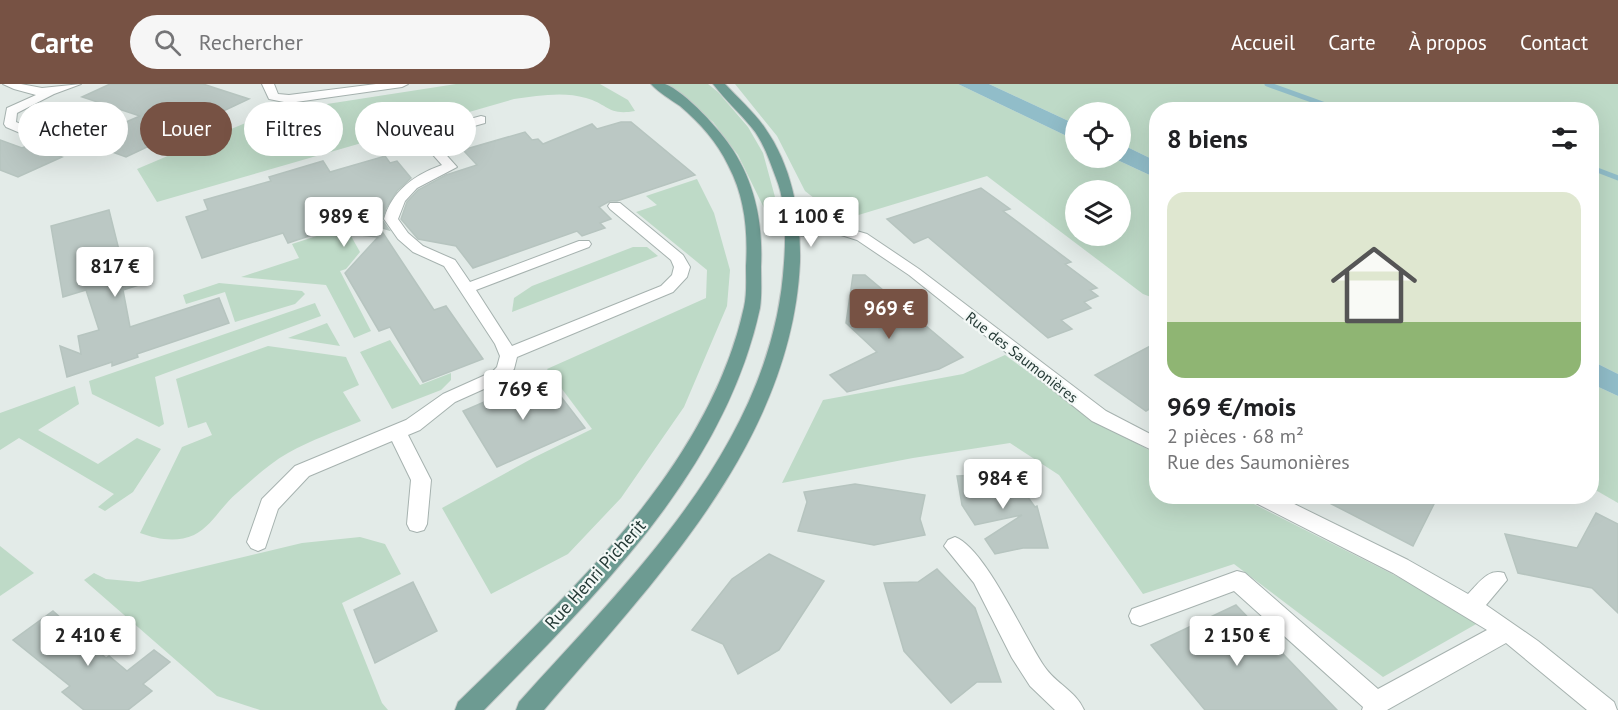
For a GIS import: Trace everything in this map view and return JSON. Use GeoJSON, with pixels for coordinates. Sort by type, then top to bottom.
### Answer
{"type":"FeatureCollection","features":[{"type":"Feature","properties":{"kind":"main road","name":"Rue Henri Picherit"},"geometry":{"type":"LineString","coordinates":[[466,710],[573,599],[644,520],[708,425],[734,370],[746,337],[753,310],[757,253],[753,222],[742,180],[724,146],[711,128],[657,84]]}},
{"type":"Feature","properties":{"kind":"main road"},"geometry":{"type":"LineString","coordinates":[[528,710],[681,531],[701,503],[743,431],[770,372],[786,320],[793,279],[794,232],[786,188],[770,149],[741,106],[719,84]]}},
{"type":"Feature","properties":{"kind":"street"},"geometry":{"type":"LineString","coordinates":[[9,84],[33,92],[50,93]]}},
{"type":"Feature","properties":{"kind":"street"},"geometry":{"type":"LineString","coordinates":[[30,102],[75,84]]}},
{"type":"Feature","properties":{"kind":"street"},"geometry":{"type":"LineString","coordinates":[[268,84],[273,97],[289,99],[402,84]]}},
{"type":"Feature","properties":{"kind":"street"},"geometry":{"type":"LineString","coordinates":[[18,108],[11,111],[10,124],[18,127]]}},
{"type":"Feature","properties":{"kind":"street"},"geometry":{"type":"LineString","coordinates":[[258,542],[269,505],[302,471],[413,425],[449,398],[498,376],[505,369],[508,354],[450,263],[418,249],[403,236],[391,219],[393,206],[405,192],[419,182],[450,167],[423,136],[481,120]]}},
{"type":"Feature","properties":{"kind":"street"},"geometry":{"type":"LineString","coordinates":[[508,354],[667,289],[679,277],[682,267],[678,258],[615,206]]}},
{"type":"Feature","properties":{"kind":"street","name":"Rue des Saumonières"},"geometry":{"type":"LineString","coordinates":[[794,232],[838,230],[862,237],[914,273],[1064,391],[1100,416],[1149,441]]}},
{"type":"Feature","properties":{"kind":"street"},"geometry":{"type":"LineString","coordinates":[[468,288],[584,244]]}},
{"type":"Feature","properties":{"kind":"street"},"geometry":{"type":"LineString","coordinates":[[397,432],[421,480],[417,524]]}},
{"type":"Feature","properties":{"kind":"street"},"geometry":{"type":"LineString","coordinates":[[1275,504],[1427,582],[1470,607],[1507,631],[1605,710]]}},
{"type":"Feature","properties":{"kind":"street"},"geometry":{"type":"LineString","coordinates":[[955,546],[982,577],[1020,651],[1038,678],[1072,710]]}},
{"type":"Feature","properties":{"kind":"street"},"geometry":{"type":"LineString","coordinates":[[1140,616],[1237,580],[1375,706],[1507,631]]}},
{"type":"Feature","properties":{"kind":"street"},"geometry":{"type":"LineString","coordinates":[[1470,607],[1497,580]]}},
{"type":"Feature","properties":{"kind":"green space"},"geometry":{"type":"Polygon","coordinates":[[[456,84],[600,84],[628,100],[635,111],[613,111],[593,100],[568,95],[514,99],[476,110],[476,102],[355,102],[355,145],[343,148],[343,102],[340,102],[456,84]]]}},
{"type":"Feature","properties":{"kind":"green space"},"geometry":{"type":"Polygon","coordinates":[[[665,84],[708,84],[718,92],[748,127],[763,153],[778,208],[765,210],[738,155],[713,122],[665,84]]]}},
{"type":"Feature","properties":{"kind":"green space"},"geometry":{"type":"Polygon","coordinates":[[[735,84],[958,84],[1065,135],[1065,168],[1131,166],[1149,175],[1149,296],[1080,246],[1131,246],[1131,180],[1065,180],[1065,235],[987,176],[842,220],[805,191],[777,136],[735,84]]]}},
{"type":"Feature","properties":{"kind":"green space"},"geometry":{"type":"Polygon","coordinates":[[[989,84],[1618,84],[1618,374],[1599,364],[1599,102],[1149,102],[1149,158],[1131,149],[1131,102],[1065,102],[1065,119],[989,84]]]}},
{"type":"Feature","properties":{"kind":"green space"},"geometry":{"type":"Polygon","coordinates":[[[244,124],[244,156],[316,156],[157,202],[137,169],[168,156],[232,156],[232,129],[244,124]]]}},
{"type":"Feature","properties":{"kind":"green space"},"geometry":{"type":"Polygon","coordinates":[[[697,179],[714,213],[730,270],[727,306],[684,407],[621,498],[568,554],[491,594],[442,508],[533,458],[592,429],[547,369],[706,298],[707,270],[636,212],[657,205],[646,196],[697,179]]]}},
{"type":"Feature","properties":{"kind":"green space"},"geometry":{"type":"Polygon","coordinates":[[[323,234],[351,236],[360,252],[346,269],[340,271],[371,331],[354,338],[326,285],[241,277],[299,258],[292,244],[323,234]]]}},
{"type":"Feature","properties":{"kind":"green space"},"geometry":{"type":"Polygon","coordinates":[[[633,247],[647,247],[658,256],[512,312],[514,298],[532,286],[633,247]]]}},
{"type":"Feature","properties":{"kind":"green space"},"geometry":{"type":"Polygon","coordinates":[[[219,283],[302,291],[305,294],[295,304],[235,322],[225,292],[186,304],[183,295],[219,283]]]}},
{"type":"Feature","properties":{"kind":"green space"},"geometry":{"type":"Polygon","coordinates":[[[315,303],[321,316],[155,377],[164,424],[159,427],[92,394],[89,381],[315,303]]]}},
{"type":"Feature","properties":{"kind":"green space"},"geometry":{"type":"Polygon","coordinates":[[[327,323],[340,346],[288,338],[327,323]]]}},
{"type":"Feature","properties":{"kind":"green space"},"geometry":{"type":"Polygon","coordinates":[[[390,340],[420,385],[451,373],[451,380],[441,390],[392,409],[360,352],[390,340]]]}},
{"type":"Feature","properties":{"kind":"green space"},"geometry":{"type":"Polygon","coordinates":[[[268,346],[346,357],[359,385],[343,392],[361,421],[288,453],[255,477],[194,535],[180,539],[167,539],[140,533],[182,447],[212,435],[206,422],[188,428],[176,379],[268,346]]]}},
{"type":"Feature","properties":{"kind":"green space"},"geometry":{"type":"Polygon","coordinates":[[[1005,355],[1091,418],[1149,450],[1149,504],[1254,504],[1422,589],[1478,623],[1383,677],[1234,564],[1143,594],[1059,475],[1010,443],[913,458],[782,483],[823,400],[963,374],[1005,355]]]}},
{"type":"Feature","properties":{"kind":"green space"},"geometry":{"type":"Polygon","coordinates":[[[75,386],[79,404],[38,430],[98,464],[137,438],[161,449],[133,492],[105,511],[98,507],[114,494],[19,438],[0,450],[0,413],[75,386]]]}},
{"type":"Feature","properties":{"kind":"green space"},"geometry":{"type":"Polygon","coordinates":[[[1599,387],[1618,396],[1618,503],[1599,492],[1599,387]]]}},
{"type":"Feature","properties":{"kind":"green space"},"geometry":{"type":"Polygon","coordinates":[[[360,537],[385,544],[401,574],[342,603],[382,703],[388,710],[260,710],[217,696],[84,580],[94,573],[106,579],[139,582],[302,543],[360,537]]]}},
{"type":"Feature","properties":{"kind":"green space"},"geometry":{"type":"Polygon","coordinates":[[[0,546],[34,573],[0,596],[0,546]]]}},
{"type":"Feature","properties":{"kind":"water"},"geometry":{"type":"Polygon","coordinates":[[[958,84],[989,84],[1065,119],[1065,135],[958,84]]]}},
{"type":"Feature","properties":{"kind":"water"},"geometry":{"type":"Polygon","coordinates":[[[1131,149],[1149,158],[1149,175],[1131,166],[1131,149]]]}},
{"type":"Feature","properties":{"kind":"water"},"geometry":{"type":"Polygon","coordinates":[[[1599,364],[1618,374],[1618,396],[1599,387],[1599,364]]]}},
{"type":"Feature","properties":{"kind":"building"},"geometry":{"type":"Polygon","coordinates":[[[110,84],[203,84],[249,99],[232,107],[232,102],[140,102],[140,116],[128,112],[128,102],[97,102],[82,97],[110,84]]]}},
{"type":"Feature","properties":{"kind":"building"},"geometry":{"type":"Polygon","coordinates":[[[140,116],[140,150],[126,157],[123,156],[128,156],[128,121],[140,116]]]}},
{"type":"Feature","properties":{"kind":"building"},"geometry":{"type":"Polygon","coordinates":[[[621,122],[631,122],[695,175],[617,201],[610,201],[599,207],[611,219],[600,223],[605,228],[582,236],[577,231],[473,268],[456,246],[418,239],[401,219],[407,202],[418,190],[446,175],[477,165],[469,156],[476,156],[476,146],[525,132],[532,140],[538,139],[543,144],[592,124],[597,129],[621,122]]]}},
{"type":"Feature","properties":{"kind":"building"},"geometry":{"type":"Polygon","coordinates":[[[0,140],[18,147],[18,156],[62,157],[18,177],[0,170],[0,140]]]}},
{"type":"Feature","properties":{"kind":"building"},"geometry":{"type":"Polygon","coordinates":[[[385,156],[390,163],[397,161],[411,178],[397,191],[386,208],[382,220],[389,230],[379,227],[434,310],[446,306],[483,359],[423,382],[390,327],[379,331],[345,273],[378,237],[324,231],[288,243],[283,233],[202,258],[186,217],[208,210],[204,200],[271,181],[269,177],[323,161],[330,172],[385,156]]]}},
{"type":"Feature","properties":{"kind":"building"},"geometry":{"type":"Polygon","coordinates":[[[981,188],[1010,209],[1003,211],[1071,262],[1065,264],[1097,288],[1090,290],[1098,296],[1084,302],[1091,308],[1061,320],[1072,329],[1048,338],[928,237],[914,243],[887,219],[981,188]]]}},
{"type":"Feature","properties":{"kind":"building"},"geometry":{"type":"Polygon","coordinates":[[[109,210],[122,262],[132,259],[139,285],[123,290],[130,327],[219,298],[229,323],[137,354],[138,357],[112,366],[112,362],[67,377],[60,346],[81,354],[78,336],[99,330],[86,290],[63,297],[51,226],[109,210]]]}},
{"type":"Feature","properties":{"kind":"building"},"geometry":{"type":"Polygon","coordinates":[[[853,275],[865,275],[963,357],[939,369],[847,392],[830,375],[877,352],[846,323],[853,275]]]}},
{"type":"Feature","properties":{"kind":"building"},"geometry":{"type":"Polygon","coordinates":[[[1149,347],[1149,409],[1146,411],[1095,375],[1149,347]]]}},
{"type":"Feature","properties":{"kind":"building"},"geometry":{"type":"Polygon","coordinates":[[[545,376],[585,428],[497,467],[463,411],[545,376]]]}},
{"type":"Feature","properties":{"kind":"building"},"geometry":{"type":"Polygon","coordinates":[[[1006,467],[1035,507],[1037,506],[1048,548],[1023,548],[995,554],[985,539],[1022,515],[975,525],[962,505],[957,476],[982,475],[1006,467]]]}},
{"type":"Feature","properties":{"kind":"building"},"geometry":{"type":"Polygon","coordinates":[[[855,484],[925,495],[920,519],[925,535],[874,545],[798,531],[807,502],[804,492],[855,484]]]}},
{"type":"Feature","properties":{"kind":"building"},"geometry":{"type":"Polygon","coordinates":[[[1332,504],[1434,504],[1413,546],[1332,504]]]}},
{"type":"Feature","properties":{"kind":"building"},"geometry":{"type":"Polygon","coordinates":[[[1596,513],[1618,524],[1618,613],[1592,588],[1518,573],[1505,534],[1577,548],[1596,513]]]}},
{"type":"Feature","properties":{"kind":"building"},"geometry":{"type":"Polygon","coordinates":[[[769,554],[824,581],[779,650],[738,674],[723,644],[692,630],[732,579],[769,554]]]}},
{"type":"Feature","properties":{"kind":"building"},"geometry":{"type":"Polygon","coordinates":[[[937,569],[975,608],[1001,682],[977,682],[951,703],[904,651],[884,583],[918,582],[937,569]]]}},
{"type":"Feature","properties":{"kind":"building"},"geometry":{"type":"Polygon","coordinates":[[[413,582],[437,631],[375,663],[354,610],[413,582]]]}},
{"type":"Feature","properties":{"kind":"building"},"geometry":{"type":"Polygon","coordinates":[[[1236,605],[1337,710],[1205,710],[1151,645],[1236,605]]]}},
{"type":"Feature","properties":{"kind":"building"},"geometry":{"type":"Polygon","coordinates":[[[53,611],[106,658],[109,656],[127,671],[154,650],[170,662],[143,684],[152,691],[128,710],[84,710],[62,692],[70,686],[13,640],[53,611]]]}},
{"type":"Feature","properties":{"kind":"waterway"},"geometry":{"type":"LineString","coordinates":[[1267,84],[1317,102]]}},
{"type":"Feature","properties":{"kind":"waterway"},"geometry":{"type":"LineString","coordinates":[[1599,171],[1618,178]]}}]}
